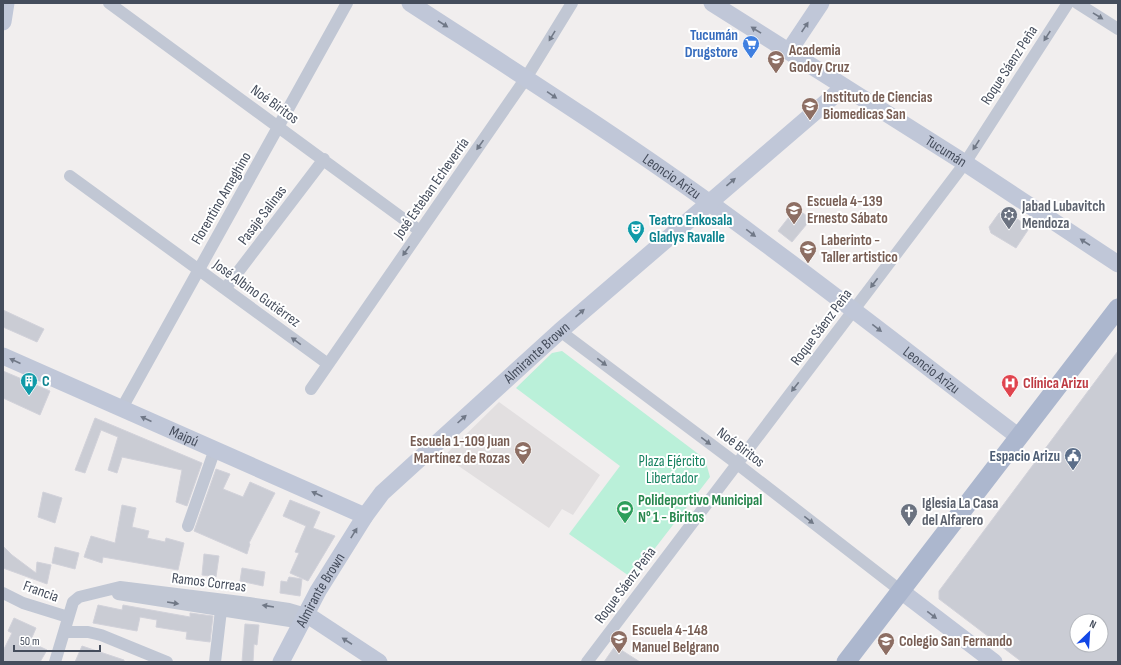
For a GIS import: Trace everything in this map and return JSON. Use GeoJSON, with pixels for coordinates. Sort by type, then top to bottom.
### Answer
{"type":"FeatureCollection","features":[{"type":"Feature","properties":{"kind":"main road"},"geometry":{"type":"LineString","coordinates":[[846,662],[1118,308]]}},
{"type":"Feature","properties":{"kind":"street"},"geometry":{"type":"LineString","coordinates":[[3,22],[6,3]]}},
{"type":"Feature","properties":{"kind":"street","name":"Noé Biritos"},"geometry":{"type":"LineString","coordinates":[[110,3],[123,7],[280,127],[420,230]]}},
{"type":"Feature","properties":{"kind":"street","name":"Florentino Ameghino"},"geometry":{"type":"LineString","coordinates":[[122,408],[198,270],[280,127],[347,3]]}},
{"type":"Feature","properties":{"kind":"street","name":"Leoncio Arizu"},"geometry":{"type":"LineString","coordinates":[[410,3],[526,78],[708,202],[854,310],[1019,437]]}},
{"type":"Feature","properties":{"kind":"street","name":"José Esteban Echeverría"},"geometry":{"type":"LineString","coordinates":[[311,389],[526,78],[572,3]]}},
{"type":"Feature","properties":{"kind":"street","name":"Tucumán"},"geometry":{"type":"LineString","coordinates":[[712,3],[965,163],[1118,264]]}},
{"type":"Feature","properties":{"kind":"street"},"geometry":{"type":"LineString","coordinates":[[789,51],[821,3]]}},
{"type":"Feature","properties":{"kind":"street","name":"Roque Sáenz Peña"},"geometry":{"type":"LineString","coordinates":[[587,662],[736,463],[965,163],[1068,3]]}},
{"type":"Feature","properties":{"kind":"street"},"geometry":{"type":"LineString","coordinates":[[1077,3],[1118,29]]}},
{"type":"Feature","properties":{"kind":"street","name":"Almirante Brown"},"geometry":{"type":"LineString","coordinates":[[281,662],[303,619],[365,516],[377,499],[397,479],[560,331],[708,202],[844,87]]}},
{"type":"Feature","properties":{"kind":"street","name":"Pasaje Salinas"},"geometry":{"type":"LineString","coordinates":[[225,289],[324,160]]}},
{"type":"Feature","properties":{"kind":"street","name":"José Albino Gutiérrez"},"geometry":{"type":"LineString","coordinates":[[70,176],[328,364]]}},
{"type":"Feature","properties":{"kind":"street","name":"Noé Biritos"},"geometry":{"type":"LineString","coordinates":[[560,331],[736,463],[901,591]]}},
{"type":"Feature","properties":{"kind":"street","name":"Maipú"},"geometry":{"type":"LineString","coordinates":[[3,356],[365,516]]}},
{"type":"Feature","properties":{"kind":"street"},"geometry":{"type":"LineString","coordinates":[[188,526],[215,449]]}},
{"type":"Feature","properties":{"kind":"street","name":"Ramos Correas"},"geometry":{"type":"LineString","coordinates":[[68,617],[73,602],[79,597],[120,587],[289,609],[303,619]]}},
{"type":"Feature","properties":{"kind":"street","name":"Ramos Correas"},"geometry":{"type":"LineString","coordinates":[[107,590],[122,595],[290,621],[303,619]]}},
{"type":"Feature","properties":{"kind":"street"},"geometry":{"type":"LineString","coordinates":[[901,591],[994,662]]}},
{"type":"Feature","properties":{"kind":"street","name":"Francia"},"geometry":{"type":"LineString","coordinates":[[3,593],[23,603],[68,617]]}},
{"type":"Feature","properties":{"kind":"street"},"geometry":{"type":"LineString","coordinates":[[215,662],[221,610]]}},
{"type":"Feature","properties":{"kind":"street"},"geometry":{"type":"LineString","coordinates":[[55,662],[65,632],[68,617]]}},
{"type":"Feature","properties":{"kind":"street"},"geometry":{"type":"LineString","coordinates":[[303,619],[379,662]]}},
{"type":"Feature","properties":{"kind":"street"},"geometry":{"type":"LineString","coordinates":[[65,632],[88,632],[101,635],[167,662]]}},
{"type":"Feature","properties":{"kind":"shaded area","name":"Escuela 1-109 Juan Martínez de Rozas"},"geometry":{"type":"Polygon","coordinates":[[[499,402],[600,475],[573,515],[562,509],[549,528],[444,456],[499,402]]]}},
{"type":"Feature","properties":{"kind":"green space","name":"Plaza Ejército Libertador"},"geometry":{"type":"Polygon","coordinates":[[[562,351],[705,459],[710,477],[632,578],[569,534],[620,466],[516,388],[552,353],[562,351]]]}},
{"type":"Feature","properties":{"kind":"building","name":"Escuela 4-139 Ernesto Sábato"},"geometry":{"type":"Polygon","coordinates":[[[796,208],[811,219],[792,242],[778,231],[796,208]]]}},
{"type":"Feature","properties":{"kind":"building","name":"Jabad Lubavitch Mendoza"},"geometry":{"type":"Polygon","coordinates":[[[1006,212],[1030,227],[1016,248],[991,233],[989,227],[999,213],[1006,212]]]}},
{"type":"Feature","properties":{"kind":"building"},"geometry":{"type":"Polygon","coordinates":[[[3,310],[44,329],[37,342],[3,327],[3,310]]]}},
{"type":"Feature","properties":{"kind":"building","name":"Espacio Arizu"},"geometry":{"type":"Polygon","coordinates":[[[1118,351],[1118,662],[1022,662],[939,599],[939,591],[1118,351]]]}},
{"type":"Feature","properties":{"kind":"building","name":"C"},"geometry":{"type":"Polygon","coordinates":[[[3,371],[50,391],[40,415],[3,398],[3,371]]]}},
{"type":"Feature","properties":{"kind":"building"},"geometry":{"type":"Polygon","coordinates":[[[95,418],[202,463],[187,506],[176,502],[182,470],[122,457],[117,473],[108,470],[118,437],[101,430],[85,473],[75,470],[95,418]]]}},
{"type":"Feature","properties":{"kind":"building"},"geometry":{"type":"Polygon","coordinates":[[[216,469],[230,474],[223,489],[243,497],[250,482],[275,493],[249,543],[247,554],[194,531],[216,469]]]}},
{"type":"Feature","properties":{"kind":"building"},"geometry":{"type":"Polygon","coordinates":[[[43,492],[62,498],[55,523],[38,517],[43,492]]]}},
{"type":"Feature","properties":{"kind":"building"},"geometry":{"type":"Polygon","coordinates":[[[290,500],[320,512],[313,528],[335,536],[308,581],[290,573],[299,553],[295,552],[306,526],[283,516],[290,500]]]}},
{"type":"Feature","properties":{"kind":"building"},"geometry":{"type":"Polygon","coordinates":[[[122,505],[136,508],[132,527],[149,531],[147,538],[165,542],[166,538],[184,543],[178,570],[103,557],[102,563],[84,557],[91,536],[115,543],[122,505]]]}},
{"type":"Feature","properties":{"kind":"building"},"geometry":{"type":"Polygon","coordinates":[[[3,546],[12,555],[36,573],[37,562],[51,565],[47,584],[3,568],[3,546]]]}},
{"type":"Feature","properties":{"kind":"building"},"geometry":{"type":"Polygon","coordinates":[[[55,547],[79,553],[75,569],[52,563],[55,547]]]}},
{"type":"Feature","properties":{"kind":"building"},"geometry":{"type":"Polygon","coordinates":[[[204,554],[219,556],[216,577],[202,575],[204,554]]]}},
{"type":"Feature","properties":{"kind":"building"},"geometry":{"type":"Polygon","coordinates":[[[242,568],[265,572],[263,586],[240,581],[242,568]]]}},
{"type":"Feature","properties":{"kind":"building"},"geometry":{"type":"Polygon","coordinates":[[[289,577],[302,579],[300,596],[280,593],[281,581],[287,582],[289,577]]]}},
{"type":"Feature","properties":{"kind":"building"},"geometry":{"type":"Polygon","coordinates":[[[98,605],[122,610],[123,605],[190,617],[190,613],[213,616],[210,642],[186,639],[187,632],[156,627],[157,620],[140,617],[137,631],[93,623],[98,605]]]}},
{"type":"Feature","properties":{"kind":"building"},"geometry":{"type":"Polygon","coordinates":[[[14,618],[36,628],[30,642],[47,650],[40,662],[3,662],[3,651],[12,633],[8,631],[14,618]]]}},
{"type":"Feature","properties":{"kind":"building"},"geometry":{"type":"Polygon","coordinates":[[[245,624],[259,625],[257,645],[254,644],[253,662],[242,662],[245,624]]]}},
{"type":"Feature","properties":{"kind":"building"},"geometry":{"type":"Polygon","coordinates":[[[82,646],[124,660],[124,662],[75,662],[82,646]]]}},
{"type":"Feature","properties":{"kind":"building","name":"Escuela 4-148 Manuel Belgrano"},"geometry":{"type":"Polygon","coordinates":[[[615,646],[640,662],[604,662],[615,646]]]}},
{"type":"Feature","properties":{"kind":"place","name":"Tucumán Drugstore"},"geometry":{"type":"Point","coordinates":[751,59]}},
{"type":"Feature","properties":{"kind":"place","name":"Academia Godoy Cruz"},"geometry":{"type":"Point","coordinates":[776,74]}},
{"type":"Feature","properties":{"kind":"place","name":"Instituto de Ciencias Biomedicas San"},"geometry":{"type":"Point","coordinates":[810,121]}},
{"type":"Feature","properties":{"kind":"place","name":"Escuela 4-139 Ernesto Sábato"},"geometry":{"type":"Point","coordinates":[794,225]}},
{"type":"Feature","properties":{"kind":"place","name":"Jabad Lubavitch Mendoza"},"geometry":{"type":"Point","coordinates":[1009,230]}},
{"type":"Feature","properties":{"kind":"place","name":"Teatro Enkosala Gladys Ravalle"},"geometry":{"type":"Point","coordinates":[636,244]}},
{"type":"Feature","properties":{"kind":"place","name":"Laberinto - Taller artistico"},"geometry":{"type":"Point","coordinates":[808,264]}},
{"type":"Feature","properties":{"kind":"place","name":"C"},"geometry":{"type":"Point","coordinates":[29,396]}},
{"type":"Feature","properties":{"kind":"place","name":"Clínica Arizu"},"geometry":{"type":"Point","coordinates":[1010,398]}},
{"type":"Feature","properties":{"kind":"place","name":"Escuela 1-109 Juan Martínez de Rozas"},"geometry":{"type":"Point","coordinates":[523,465]}},
{"type":"Feature","properties":{"kind":"place","name":"Espacio Arizu"},"geometry":{"type":"Point","coordinates":[1073,471]}},
{"type":"Feature","properties":{"kind":"place","name":"Polideportivo Municipal N° 1 - Biritos"},"geometry":{"type":"Point","coordinates":[625,524]}},
{"type":"Feature","properties":{"kind":"place","name":"Iglesia La Casa del Alfarero"},"geometry":{"type":"Point","coordinates":[909,527]}},
{"type":"Feature","properties":{"kind":"place","name":"Escuela 4-148 Manuel Belgrano"},"geometry":{"type":"Point","coordinates":[619,654]}},
{"type":"Feature","properties":{"kind":"place","name":"Colegio San Fernando"},"geometry":{"type":"Point","coordinates":[886,656]}}]}
